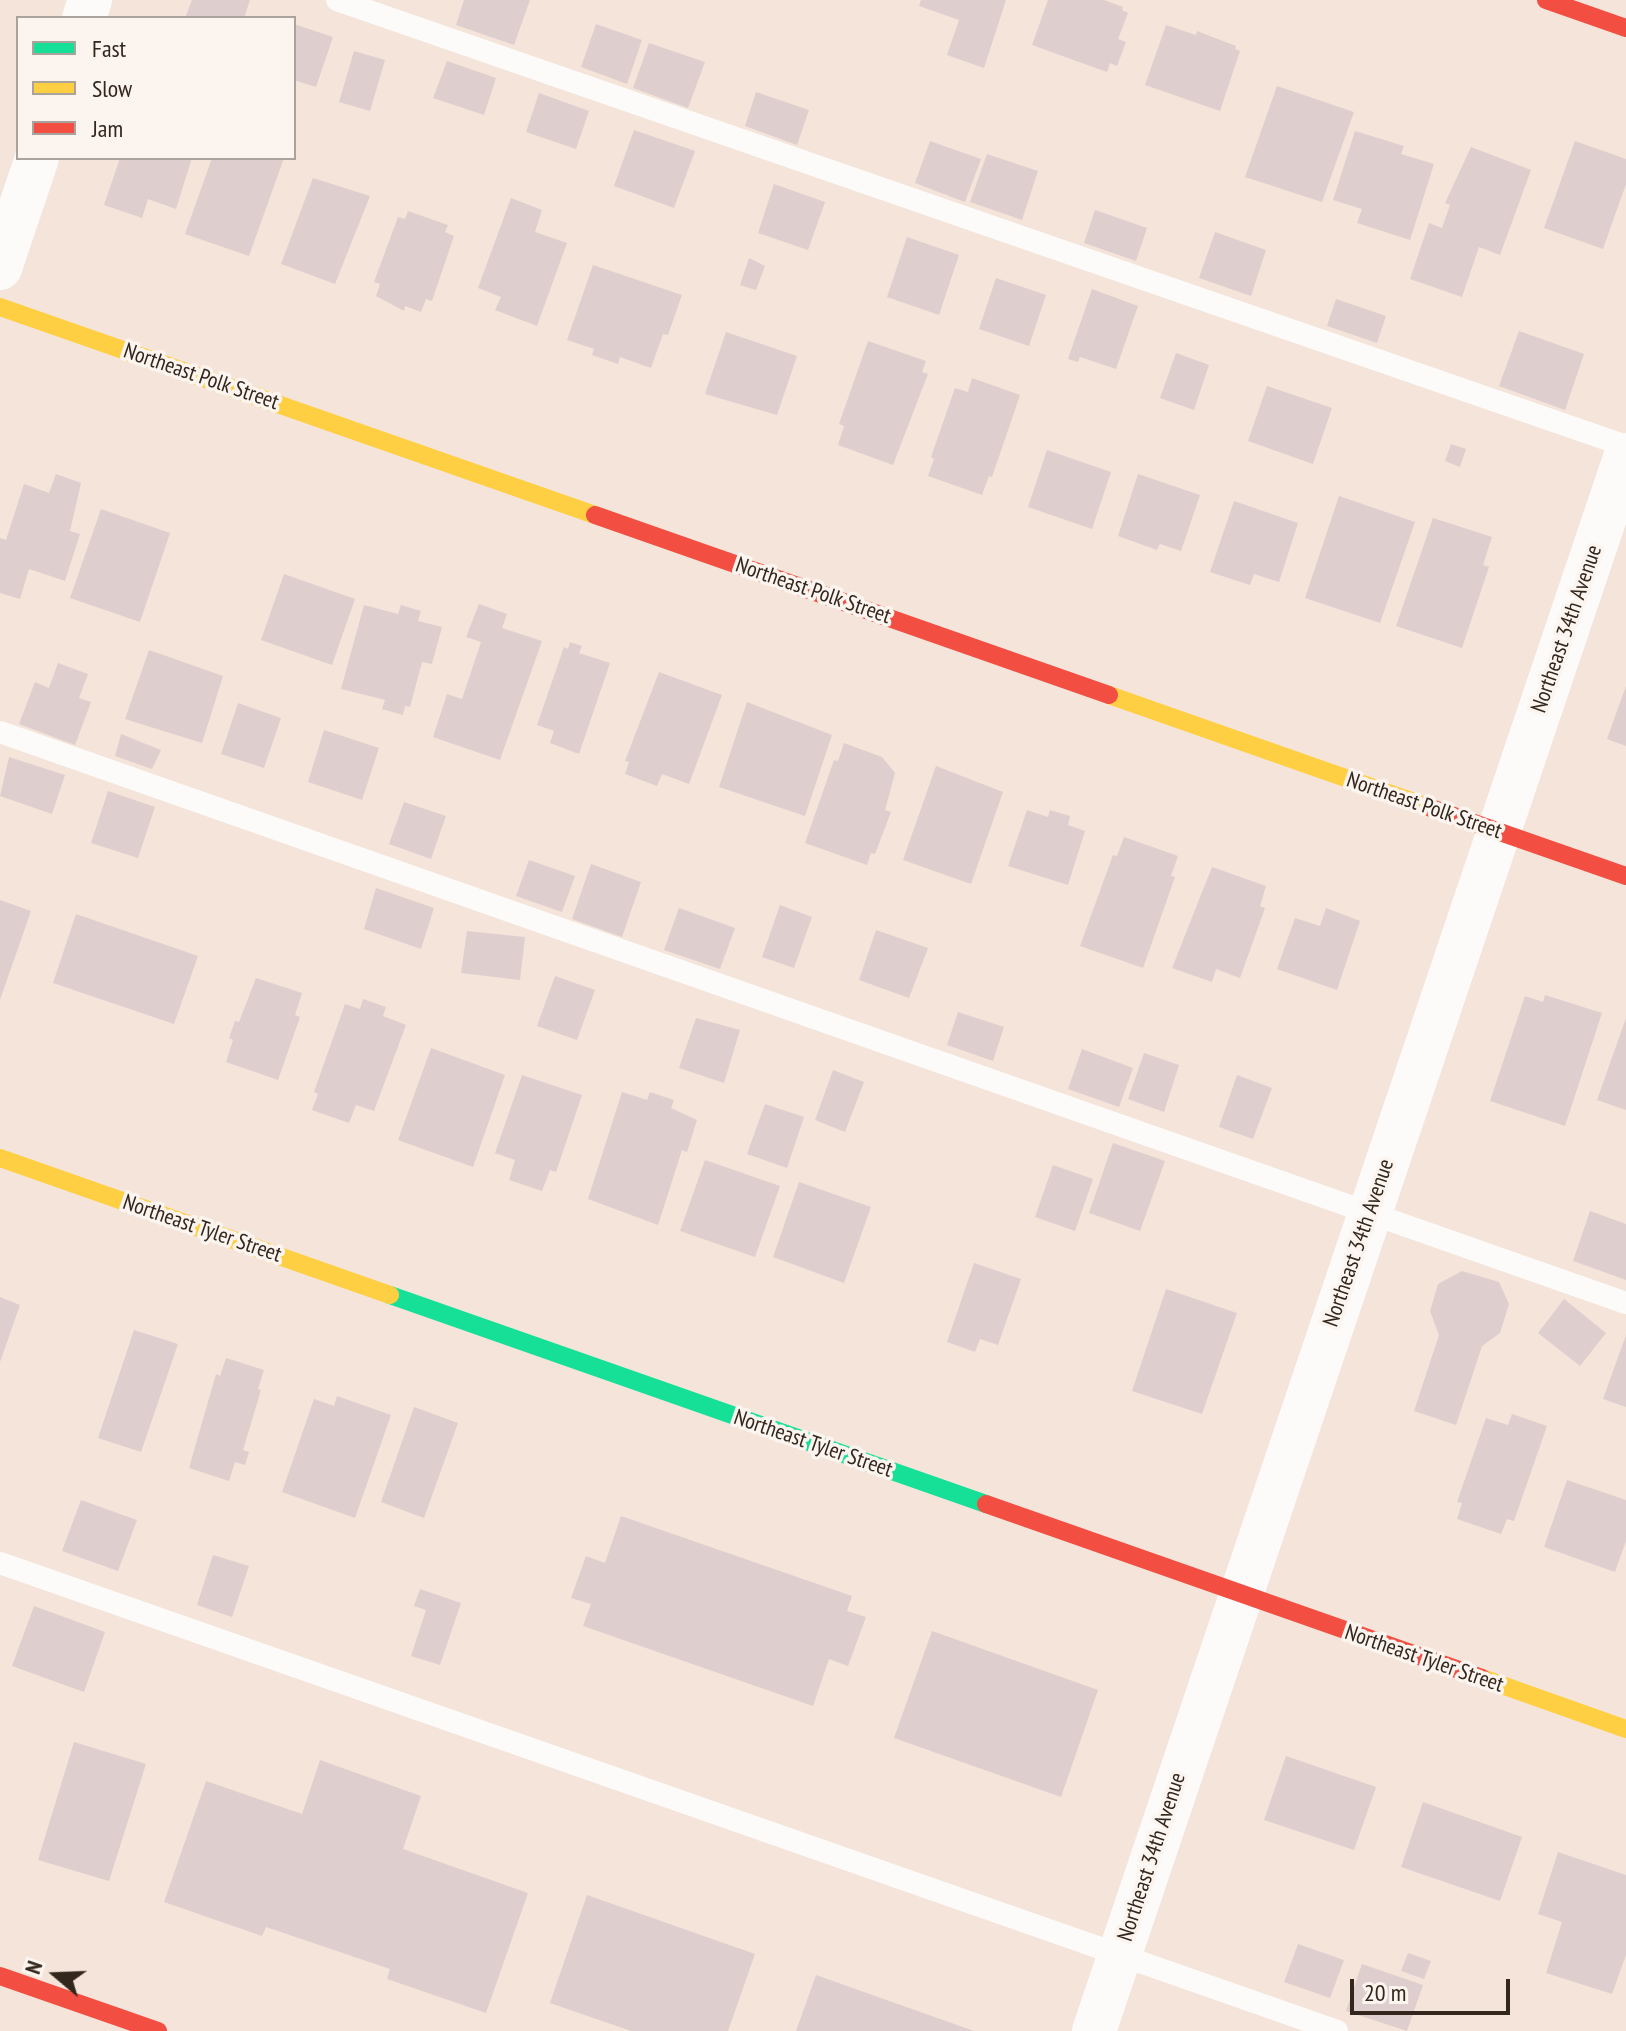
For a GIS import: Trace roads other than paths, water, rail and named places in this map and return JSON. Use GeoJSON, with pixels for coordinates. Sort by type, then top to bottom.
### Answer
{"type":"FeatureCollection","features":[{"type":"Feature","properties":{"kind":"street"},"geometry":{"type":"LineString","coordinates":[[1546,0],[1626,28]]}},
{"type":"Feature","properties":{"kind":"street"},"geometry":{"type":"LineString","coordinates":[[0,268],[36,160]]}},
{"type":"Feature","properties":{"kind":"street","name":"Northeast Polk Street"},"geometry":{"type":"LineString","coordinates":[[0,307],[1626,876]]}},
{"type":"Feature","properties":{"kind":"street","name":"Northeast 34th Avenue"},"geometry":{"type":"LineString","coordinates":[[1094,2031],[1626,455]]}},
{"type":"Feature","properties":{"kind":"street","name":"Northeast Tyler Street"},"geometry":{"type":"LineString","coordinates":[[0,1158],[1626,1729]]}},
{"type":"Feature","properties":{"kind":"street"},"geometry":{"type":"LineString","coordinates":[[0,1976],[158,2031]]}},
{"type":"Feature","properties":{"kind":"lane"},"geometry":{"type":"LineString","coordinates":[[337,0],[1626,446]]}},
{"type":"Feature","properties":{"kind":"lane"},"geometry":{"type":"LineString","coordinates":[[0,732],[1626,1303]]}},
{"type":"Feature","properties":{"kind":"lane"},"geometry":{"type":"LineString","coordinates":[[0,1563],[1337,2031]]}}]}
